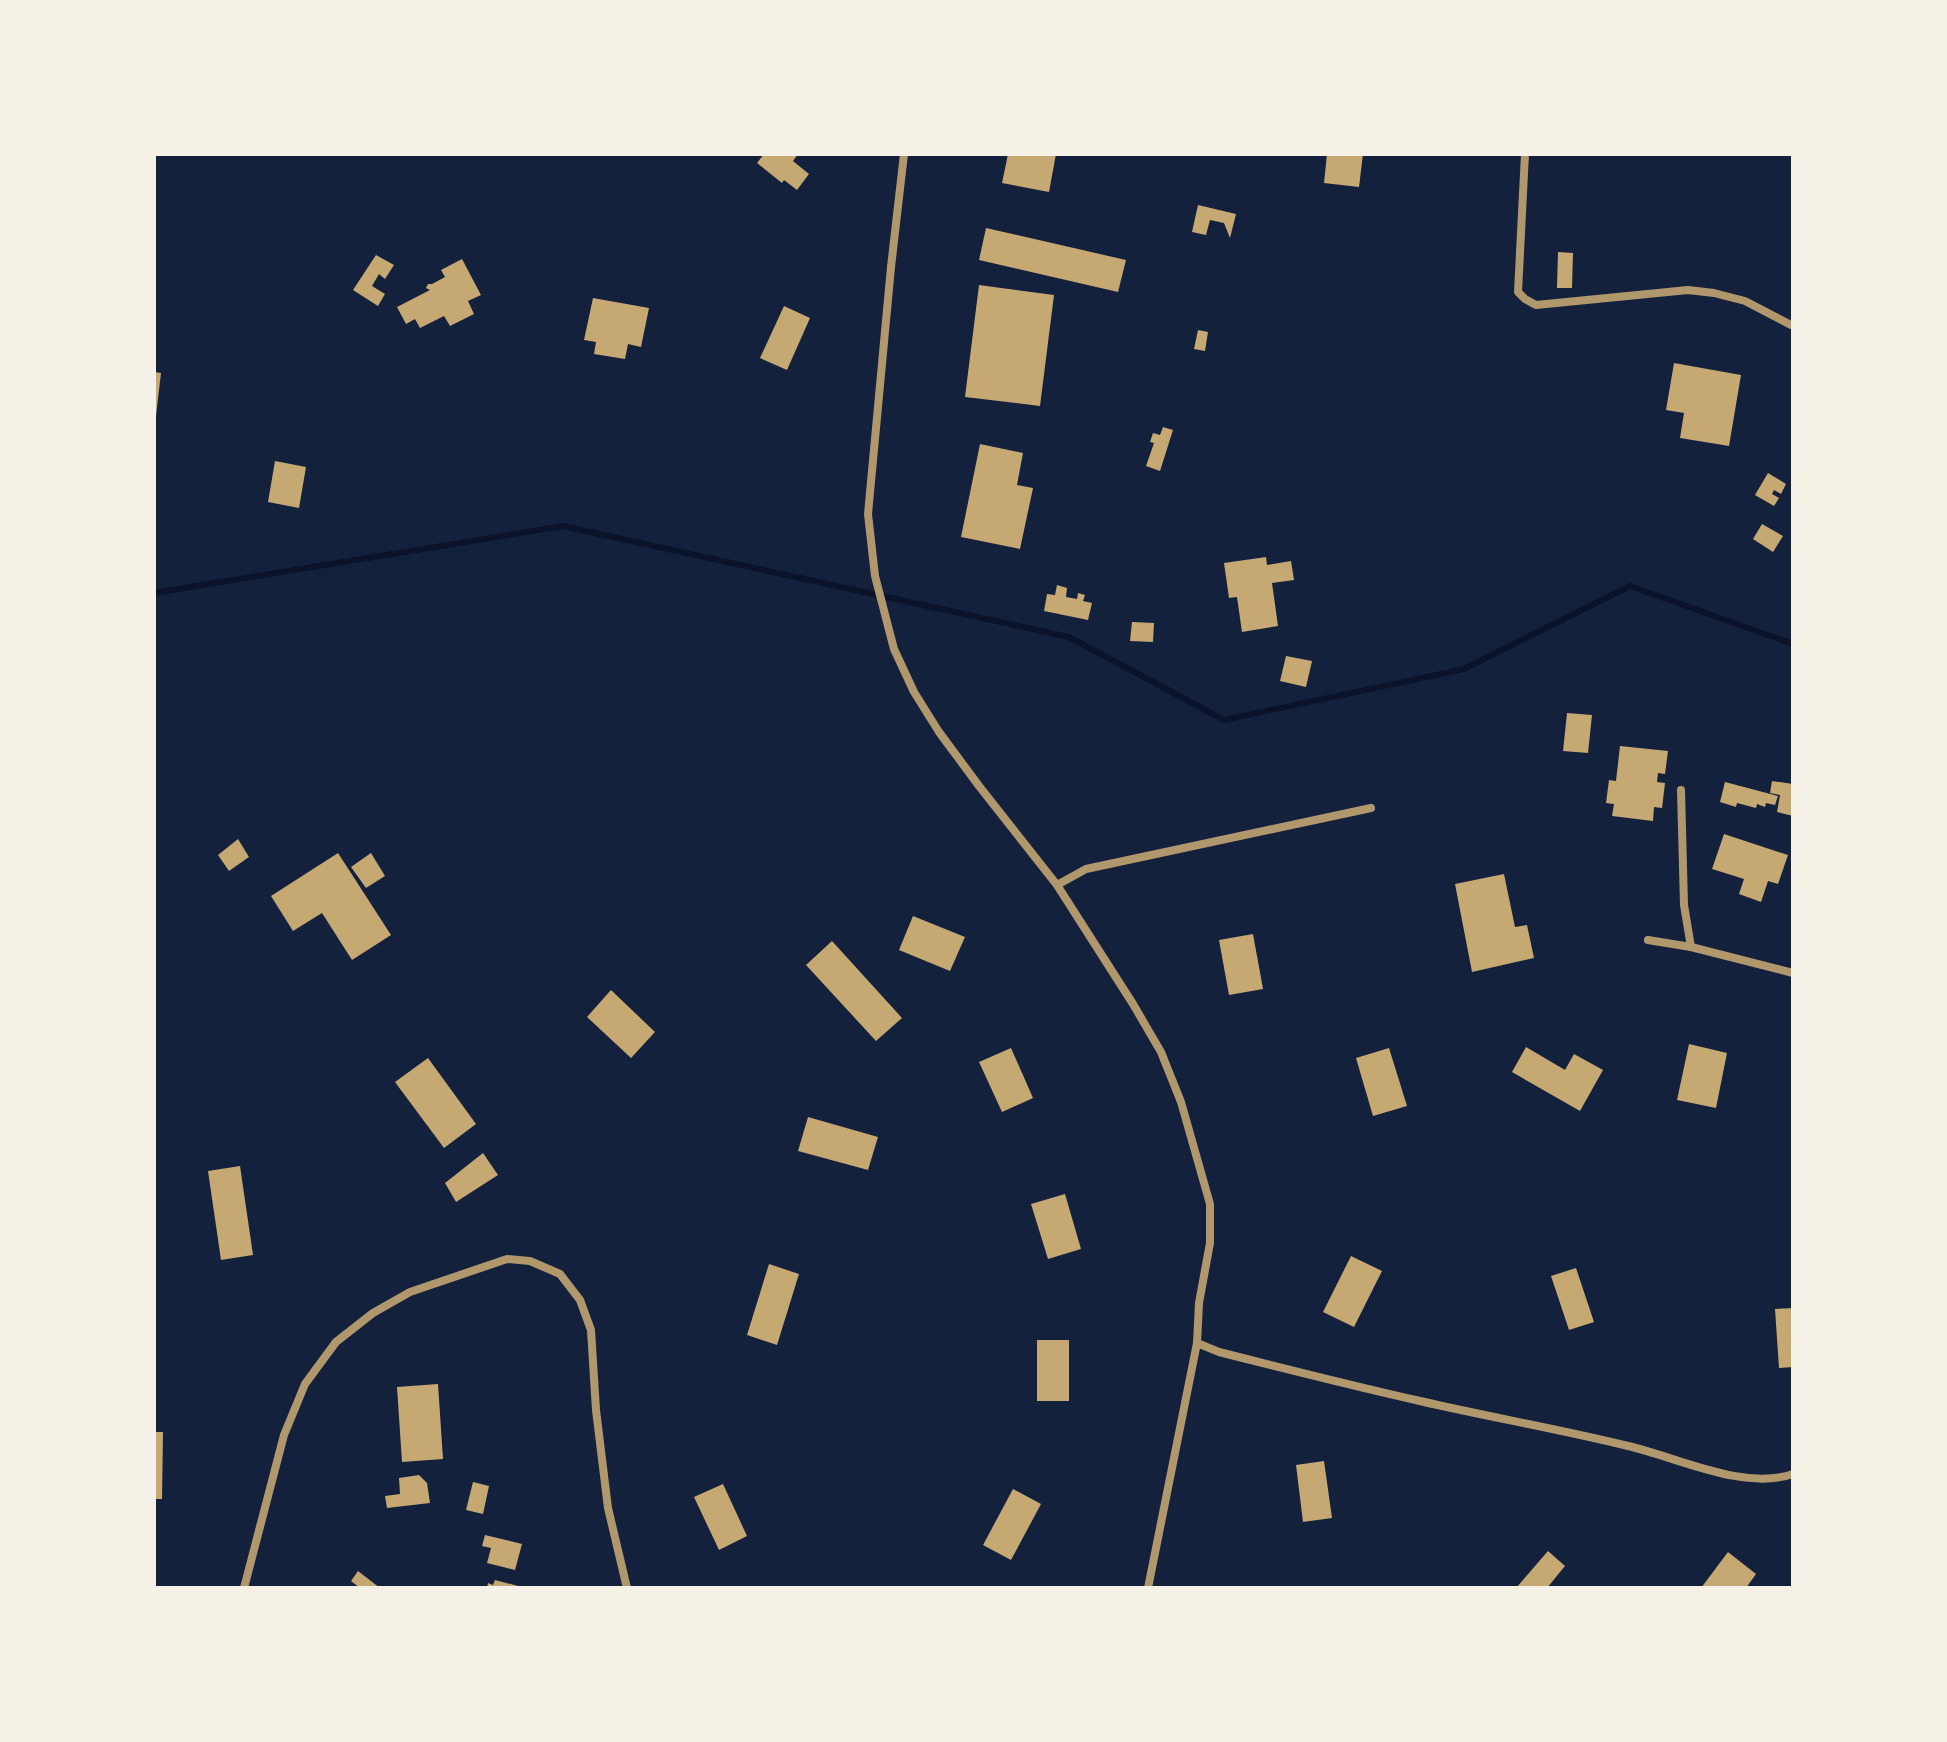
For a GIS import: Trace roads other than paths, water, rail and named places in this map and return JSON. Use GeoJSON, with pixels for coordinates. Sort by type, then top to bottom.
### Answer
{"type":"FeatureCollection","features":[{"type":"Feature","properties":{"kind":"street"},"geometry":{"type":"LineString","coordinates":[[904,154],[868,514],[875,576],[894,649],[914,692],[939,732],[1057,885],[1161,1052],[1181,1102],[1210,1204],[1210,1243],[1199,1303],[1197,1343],[1148,1588]]}},
{"type":"Feature","properties":{"kind":"street"},"geometry":{"type":"LineString","coordinates":[[1525,154],[1518,292],[1525,299],[1536,305],[1688,290],[1745,301],[1791,325]]}},
{"type":"Feature","properties":{"kind":"street"},"geometry":{"type":"LineString","coordinates":[[1681,790],[1684,905],[1691,947]]}},
{"type":"Feature","properties":{"kind":"street"},"geometry":{"type":"LineString","coordinates":[[1057,885],[1086,869],[1371,808]]}},
{"type":"Feature","properties":{"kind":"street"},"geometry":{"type":"LineString","coordinates":[[1648,940],[1691,947],[1793,973]]}},
{"type":"Feature","properties":{"kind":"street"},"geometry":{"type":"LineString","coordinates":[[244,1588],[284,1435],[305,1384],[336,1342],[373,1313],[410,1292],[507,1259],[530,1261],[560,1274],[580,1300],[591,1330],[596,1410],[608,1508],[627,1588]]}},
{"type":"Feature","properties":{"kind":"street"},"geometry":{"type":"LineString","coordinates":[[1197,1343],[1219,1352],[1420,1401],[1629,1446],[1720,1472],[1748,1478],[1780,1478],[1793,1474]]}},
{"type":"Feature","properties":{"kind":"waterway"},"geometry":{"type":"LineString","coordinates":[[154,593],[563,526],[1069,637],[1224,720],[1464,669],[1630,586],[1793,644]]}}]}
